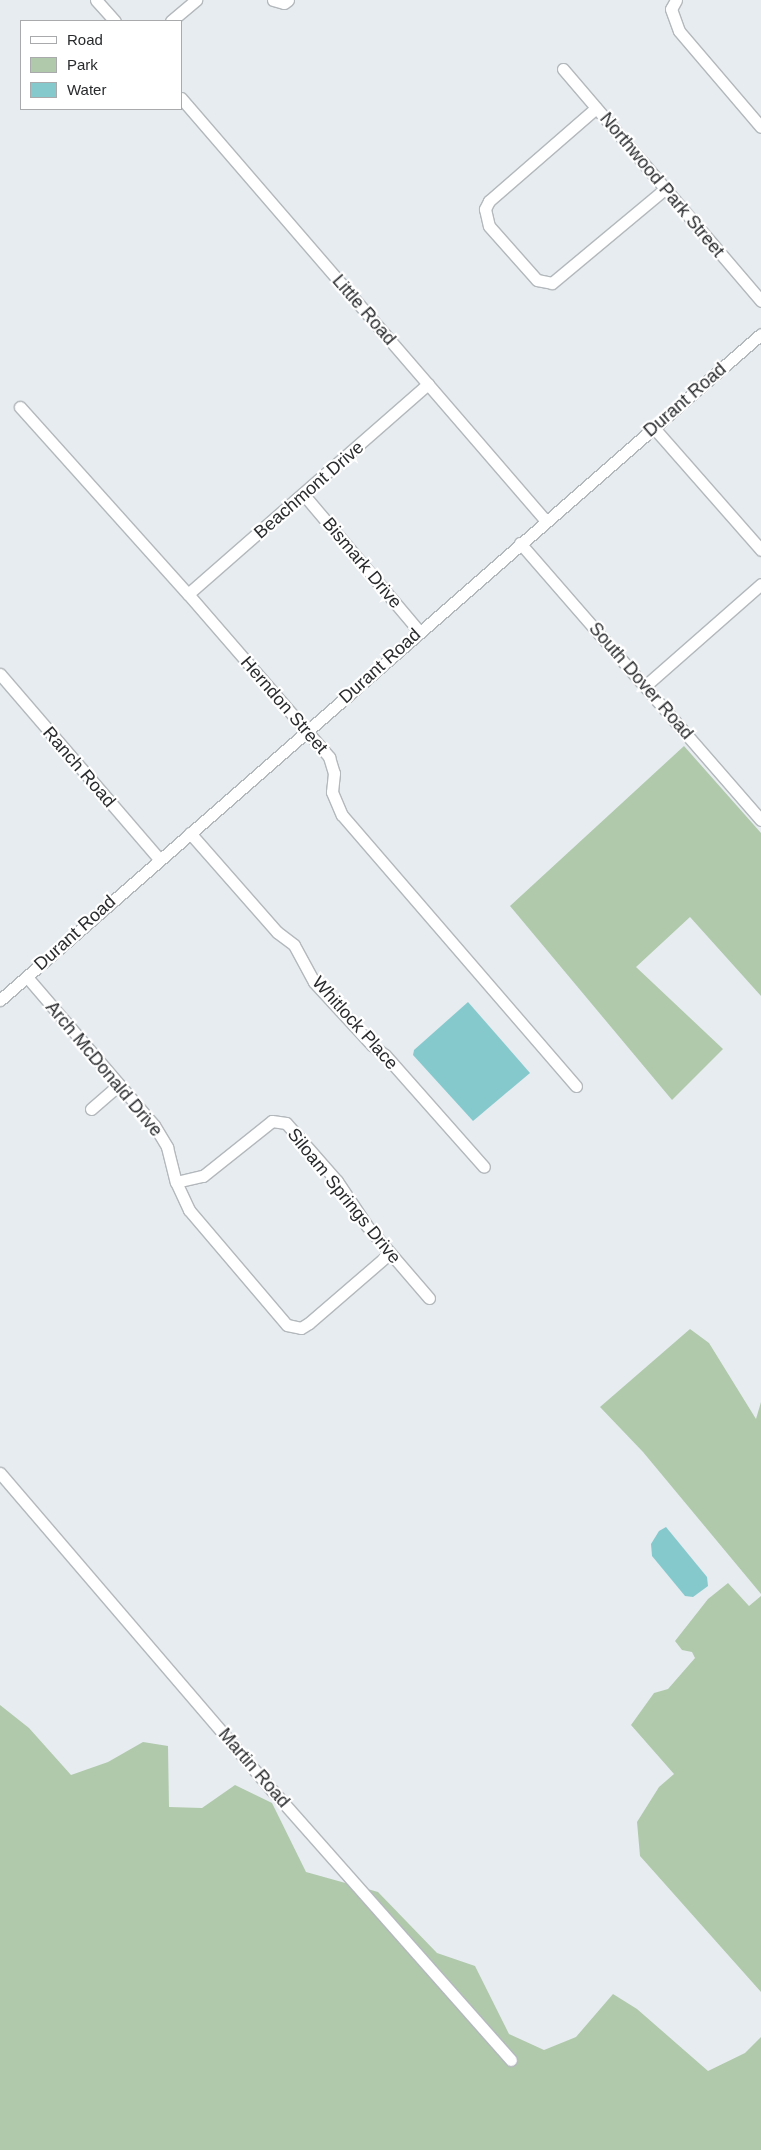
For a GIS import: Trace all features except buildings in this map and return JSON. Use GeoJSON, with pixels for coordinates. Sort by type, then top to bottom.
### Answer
{"type":"FeatureCollection","features":[{"type":"Feature","properties":{"kind":"street"},"geometry":{"type":"LineString","coordinates":[[96,0],[114,20]]}},
{"type":"Feature","properties":{"kind":"street"},"geometry":{"type":"LineString","coordinates":[[172,20],[196,0]]}},
{"type":"Feature","properties":{"kind":"street"},"geometry":{"type":"LineString","coordinates":[[273,0],[284,3],[288,0]]}},
{"type":"Feature","properties":{"kind":"street"},"geometry":{"type":"LineString","coordinates":[[676,0],[671,9],[679,31],[761,128]]}},
{"type":"Feature","properties":{"kind":"street","name":"Northwood Park Street"},"geometry":{"type":"LineString","coordinates":[[564,69],[761,301]]}},
{"type":"Feature","properties":{"kind":"street","name":"Little Road"},"geometry":{"type":"LineString","coordinates":[[182,99],[546,521]]}},
{"type":"Feature","properties":{"kind":"street"},"geometry":{"type":"LineString","coordinates":[[596,108],[489,201],[486,209],[489,226],[537,280],[552,283],[665,189]]}},
{"type":"Feature","properties":{"kind":"street","name":"Durant Road"},"geometry":{"type":"LineString","coordinates":[[0,1000],[159,859],[307,732],[419,631],[761,334]]}},
{"type":"Feature","properties":{"kind":"street","name":"Beachmont Drive"},"geometry":{"type":"LineString","coordinates":[[188,594],[428,384]]}},
{"type":"Feature","properties":{"kind":"street","name":"Herndon Street"},"geometry":{"type":"LineString","coordinates":[[20,406],[188,594],[329,757],[334,773],[332,792],[342,815],[576,1086]]}},
{"type":"Feature","properties":{"kind":"street"},"geometry":{"type":"LineString","coordinates":[[654,428],[761,550]]}},
{"type":"Feature","properties":{"kind":"street","name":"Bismark Drive"},"geometry":{"type":"LineString","coordinates":[[304,494],[419,631]]}},
{"type":"Feature","properties":{"kind":"street","name":"South Dover Road"},"geometry":{"type":"LineString","coordinates":[[520,544],[761,820]]}},
{"type":"Feature","properties":{"kind":"street"},"geometry":{"type":"LineString","coordinates":[[645,686],[761,584]]}},
{"type":"Feature","properties":{"kind":"street","name":"Ranch Road"},"geometry":{"type":"LineString","coordinates":[[0,674],[159,859]]}},
{"type":"Feature","properties":{"kind":"street","name":"Whitlock Place"},"geometry":{"type":"LineString","coordinates":[[190,833],[277,932],[294,945],[314,982],[372,1045],[385,1055],[484,1167]]}},
{"type":"Feature","properties":{"kind":"street","name":"Arch McDonald Drive"},"geometry":{"type":"LineString","coordinates":[[27,977],[161,1134],[176,1182],[189,1210],[206,1233],[282,1320],[292,1328],[309,1323],[390,1253]]}},
{"type":"Feature","properties":{"kind":"street"},"geometry":{"type":"LineString","coordinates":[[91,1109],[119,1085]]}},
{"type":"Feature","properties":{"kind":"street","name":"Siloam Springs Drive"},"geometry":{"type":"LineString","coordinates":[[176,1182],[203,1176],[272,1121],[286,1123],[337,1180],[367,1226],[429,1298]]}},
{"type":"Feature","properties":{"kind":"street","name":"Martin Road"},"geometry":{"type":"LineString","coordinates":[[0,1474],[273,1791],[510,2060]]}},
{"type":"Feature","properties":{"kind":"green space"},"geometry":{"type":"Polygon","coordinates":[[[684,746],[761,833],[761,996],[690,917],[636,967],[723,1049],[672,1100],[510,906],[684,746]]]}},
{"type":"Feature","properties":{"kind":"green space"},"geometry":{"type":"Polygon","coordinates":[[[690,1329],[709,1343],[756,1419],[761,1402],[761,1594],[643,1452],[600,1407],[690,1329]]]}},
{"type":"Feature","properties":{"kind":"green space"},"geometry":{"type":"Polygon","coordinates":[[[728,1583],[749,1606],[761,1596],[761,1992],[640,1856],[637,1822],[659,1787],[674,1774],[631,1725],[654,1693],[668,1689],[695,1658],[692,1652],[682,1650],[675,1641],[708,1599],[728,1583]]]}},
{"type":"Feature","properties":{"kind":"green space"},"geometry":{"type":"Polygon","coordinates":[[[0,1705],[29,1728],[71,1775],[108,1762],[143,1742],[168,1746],[169,1807],[202,1808],[235,1785],[272,1803],[306,1872],[349,1884],[510,2067],[517,2061],[364,1888],[378,1892],[437,1953],[475,1966],[509,2034],[544,2050],[576,2037],[613,1994],[637,2009],[708,2071],[745,2053],[761,2037],[761,2150],[0,2150],[0,1705]]]}},
{"type":"Feature","properties":{"kind":"water"},"geometry":{"type":"Polygon","coordinates":[[[468,1002],[530,1073],[473,1121],[413,1055],[414,1050],[468,1002]]]}},
{"type":"Feature","properties":{"kind":"water"},"geometry":{"type":"Polygon","coordinates":[[[666,1527],[707,1577],[708,1586],[693,1597],[685,1596],[652,1556],[651,1544],[659,1531],[666,1527]]]}}]}
